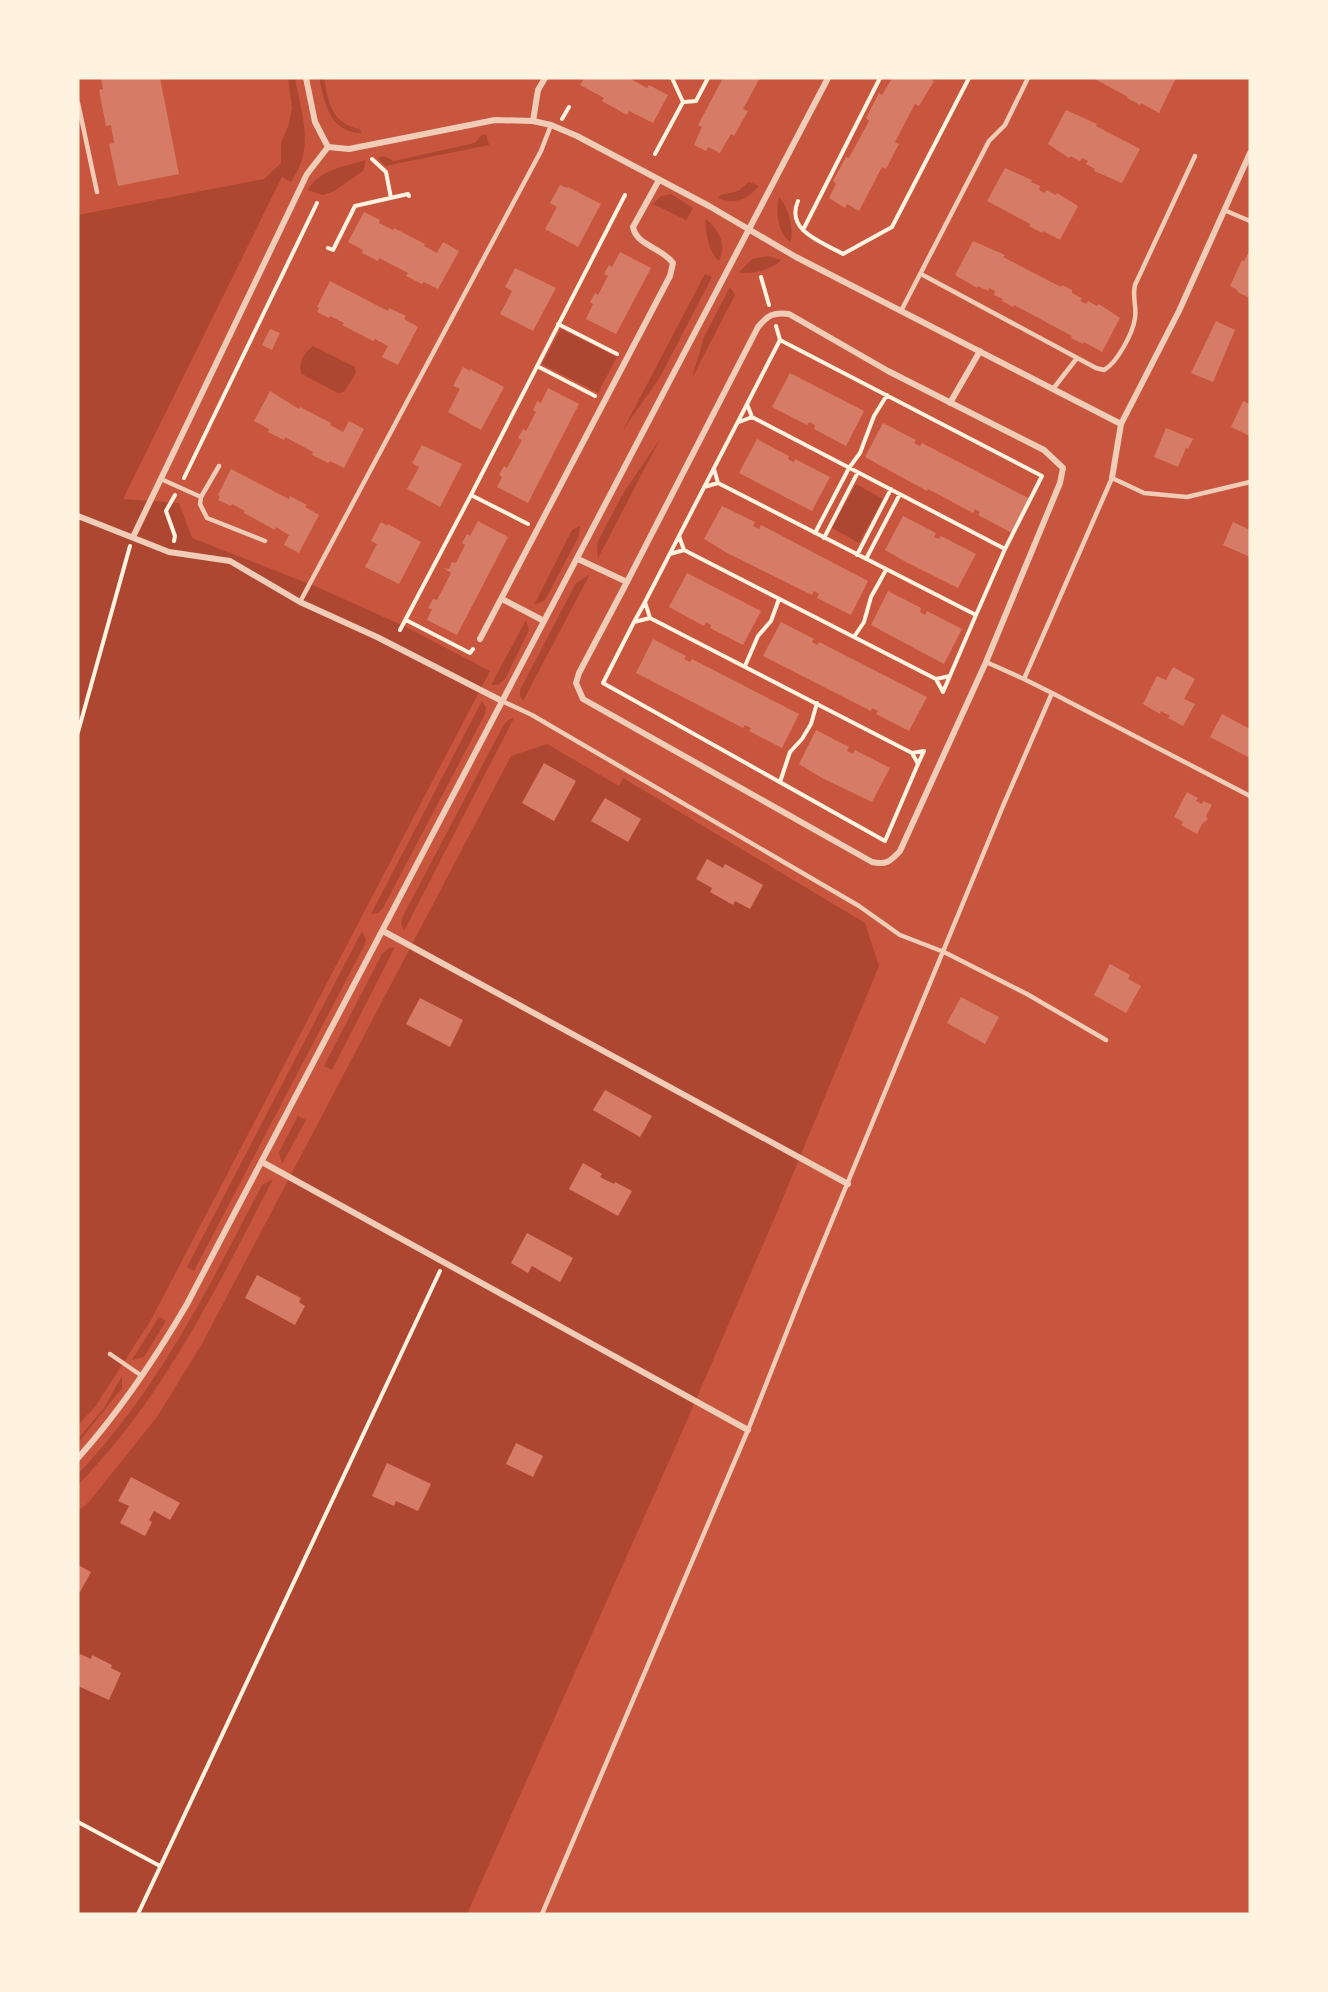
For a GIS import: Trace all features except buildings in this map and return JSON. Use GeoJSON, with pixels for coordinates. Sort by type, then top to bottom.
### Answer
{"type":"FeatureCollection","features":[{"type":"Feature","properties":{"kind":"street"},"geometry":{"type":"LineString","coordinates":[[306,78],[315,122],[328,147]]}},
{"type":"Feature","properties":{"kind":"street"},"geometry":{"type":"LineString","coordinates":[[533,120],[538,90],[545,78]]}},
{"type":"Feature","properties":{"kind":"street"},"geometry":{"type":"LineString","coordinates":[[78,1458],[126,1400],[187,1304],[828,78]]}},
{"type":"Feature","properties":{"kind":"street"},"geometry":{"type":"LineString","coordinates":[[328,147],[349,149],[495,120],[533,120],[551,125],[659,180],[792,255],[1121,424]]}},
{"type":"Feature","properties":{"kind":"street"},"geometry":{"type":"LineString","coordinates":[[133,537],[307,174],[328,147]]}},
{"type":"Feature","properties":{"kind":"street"},"geometry":{"type":"LineString","coordinates":[[1112,478],[1121,424],[1179,311],[1250,153]]}},
{"type":"Feature","properties":{"kind":"street"},"geometry":{"type":"LineString","coordinates":[[480,639],[670,276],[673,263],[666,254],[639,240],[634,234],[633,227],[659,180]]}},
{"type":"Feature","properties":{"kind":"street"},"geometry":{"type":"LineString","coordinates":[[789,314],[888,371],[950,403],[1044,450],[1063,468],[1060,483],[986,662],[900,851],[890,862],[882,864],[872,862],[583,699],[576,683],[579,673],[758,327],[768,315],[789,314]]}},
{"type":"Feature","properties":{"kind":"street"},"geometry":{"type":"LineString","coordinates":[[950,403],[980,351]]}},
{"type":"Feature","properties":{"kind":"street"},"geometry":{"type":"LineString","coordinates":[[78,516],[169,552],[230,561],[300,602],[377,637],[502,701]]}},
{"type":"Feature","properties":{"kind":"street"},"geometry":{"type":"LineString","coordinates":[[578,559],[627,582]]}},
{"type":"Feature","properties":{"kind":"street"},"geometry":{"type":"LineString","coordinates":[[502,599],[544,621]]}},
{"type":"Feature","properties":{"kind":"street"},"geometry":{"type":"LineString","coordinates":[[383,931],[848,1184]]}},
{"type":"Feature","properties":{"kind":"street"},"geometry":{"type":"LineString","coordinates":[[262,1162],[748,1430]]}},
{"type":"Feature","properties":{"kind":"lane"},"geometry":{"type":"LineString","coordinates":[[901,311],[989,141],[1005,125],[1028,78]]}},
{"type":"Feature","properties":{"kind":"lane"},"geometry":{"type":"LineString","coordinates":[[78,103],[97,192]]}},
{"type":"Feature","properties":{"kind":"lane"},"geometry":{"type":"LineString","coordinates":[[300,602],[541,151],[551,125]]}},
{"type":"Feature","properties":{"kind":"lane"},"geometry":{"type":"LineString","coordinates":[[921,274],[1096,368],[1104,370],[1116,360],[1135,321],[1133,297],[1135,285],[1195,156]]}},
{"type":"Feature","properties":{"kind":"lane"},"geometry":{"type":"LineString","coordinates":[[1224,210],[1250,221]]}},
{"type":"Feature","properties":{"kind":"lane"},"geometry":{"type":"LineString","coordinates":[[1053,389],[1077,358]]}},
{"type":"Feature","properties":{"kind":"lane"},"geometry":{"type":"LineString","coordinates":[[219,466],[201,497],[200,504],[207,518],[266,541]]}},
{"type":"Feature","properties":{"kind":"lane"},"geometry":{"type":"LineString","coordinates":[[1024,679],[1112,478],[1144,493],[1187,497],[1250,482]]}},
{"type":"Feature","properties":{"kind":"lane"},"geometry":{"type":"LineString","coordinates":[[161,479],[201,497]]}},
{"type":"Feature","properties":{"kind":"lane"},"geometry":{"type":"LineString","coordinates":[[986,662],[1052,693],[1250,796]]}},
{"type":"Feature","properties":{"kind":"lane"},"geometry":{"type":"LineString","coordinates":[[542,1914],[748,1430],[1003,806],[1052,693]]}},
{"type":"Feature","properties":{"kind":"lane"},"geometry":{"type":"LineString","coordinates":[[502,701],[532,716],[838,894],[900,935],[944,952],[1027,994],[1106,1041]]}},
{"type":"Feature","properties":{"kind":"lane"},"geometry":{"type":"LineString","coordinates":[[110,1354],[142,1376]]}},
{"type":"Feature","properties":{"kind":"path"},"geometry":{"type":"LineString","coordinates":[[672,78],[683,102]]}},
{"type":"Feature","properties":{"kind":"path"},"geometry":{"type":"LineString","coordinates":[[683,102],[696,101],[708,78]]}},
{"type":"Feature","properties":{"kind":"path"},"geometry":{"type":"LineString","coordinates":[[802,230],[880,78]]}},
{"type":"Feature","properties":{"kind":"path"},"geometry":{"type":"LineString","coordinates":[[798,201],[794,210],[796,222],[804,234],[843,254],[892,227],[969,78]]}},
{"type":"Feature","properties":{"kind":"path"},"geometry":{"type":"LineString","coordinates":[[655,154],[683,102]]}},
{"type":"Feature","properties":{"kind":"path"},"geometry":{"type":"LineString","coordinates":[[372,159],[386,172],[391,198]]}},
{"type":"Feature","properties":{"kind":"path"},"geometry":{"type":"LineString","coordinates":[[328,248],[333,250],[355,206],[408,194],[409,196]]}},
{"type":"Feature","properties":{"kind":"path"},"geometry":{"type":"LineString","coordinates":[[400,630],[625,195]]}},
{"type":"Feature","properties":{"kind":"path"},"geometry":{"type":"LineString","coordinates":[[169,552],[176,536],[166,512],[317,204]]}},
{"type":"Feature","properties":{"kind":"path"},"geometry":{"type":"LineString","coordinates":[[558,324],[627,359]]}},
{"type":"Feature","properties":{"kind":"path"},"geometry":{"type":"LineString","coordinates":[[669,554],[684,550],[936,679],[943,692],[1005,549],[1042,476],[780,340],[669,554],[603,683],[885,841],[924,751],[912,753]]}},
{"type":"Feature","properties":{"kind":"path"},"geometry":{"type":"LineString","coordinates":[[537,366],[605,400]]}},
{"type":"Feature","properties":{"kind":"path"},"geometry":{"type":"LineString","coordinates":[[815,533],[849,468],[860,453],[874,416],[887,395]]}},
{"type":"Feature","properties":{"kind":"path"},"geometry":{"type":"LineString","coordinates":[[747,404],[752,417],[1005,549]]}},
{"type":"Feature","properties":{"kind":"path"},"geometry":{"type":"LineString","coordinates":[[738,422],[752,417]]}},
{"type":"Feature","properties":{"kind":"path"},"geometry":{"type":"LineString","coordinates":[[714,468],[718,483]]}},
{"type":"Feature","properties":{"kind":"path"},"geometry":{"type":"LineString","coordinates":[[824,538],[858,472]]}},
{"type":"Feature","properties":{"kind":"path"},"geometry":{"type":"LineString","coordinates":[[704,487],[718,483],[976,615]]}},
{"type":"Feature","properties":{"kind":"path"},"geometry":{"type":"LineString","coordinates":[[857,555],[891,489]]}},
{"type":"Feature","properties":{"kind":"path"},"geometry":{"type":"LineString","coordinates":[[866,559],[900,494]]}},
{"type":"Feature","properties":{"kind":"path"},"geometry":{"type":"LineString","coordinates":[[471,495],[538,530]]}},
{"type":"Feature","properties":{"kind":"path"},"geometry":{"type":"LineString","coordinates":[[679,535],[684,550]]}},
{"type":"Feature","properties":{"kind":"path"},"geometry":{"type":"LineString","coordinates":[[78,732],[133,537]]}},
{"type":"Feature","properties":{"kind":"path"},"geometry":{"type":"LineString","coordinates":[[854,637],[864,622],[871,597],[886,570]]}},
{"type":"Feature","properties":{"kind":"path"},"geometry":{"type":"LineString","coordinates":[[745,666],[758,636],[771,621],[779,599]]}},
{"type":"Feature","properties":{"kind":"path"},"geometry":{"type":"LineString","coordinates":[[645,602],[650,618]]}},
{"type":"Feature","properties":{"kind":"path"},"geometry":{"type":"LineString","coordinates":[[634,622],[650,618],[912,753],[918,764]]}},
{"type":"Feature","properties":{"kind":"path"},"geometry":{"type":"LineString","coordinates":[[406,620],[470,653],[480,639]]}},
{"type":"Feature","properties":{"kind":"path"},"geometry":{"type":"LineString","coordinates":[[936,679],[950,676]]}},
{"type":"Feature","properties":{"kind":"path"},"geometry":{"type":"LineString","coordinates":[[780,782],[790,752],[802,739],[811,724],[816,703]]}},
{"type":"Feature","properties":{"kind":"path"},"geometry":{"type":"LineString","coordinates":[[138,1914],[444,1263]]}},
{"type":"Feature","properties":{"kind":"path"},"geometry":{"type":"LineString","coordinates":[[78,1822],[160,1866]]}},
{"type":"Feature","properties":{"kind":"shaded area"},"geometry":{"type":"Polygon","coordinates":[[[288,78],[295,78],[303,116],[305,146],[300,166],[291,182],[282,177],[123,499],[179,503],[192,538],[317,587],[406,627],[490,671],[151,1320],[95,1407],[78,1425],[78,215],[264,179],[281,163],[281,143],[289,124],[292,108],[288,78]]]}},
{"type":"Feature","properties":{"kind":"shaded area"},"geometry":{"type":"Polygon","coordinates":[[[319,78],[324,78],[327,95],[337,117],[343,123],[360,129],[361,133],[342,128],[335,122],[326,106],[319,78]]]}},
{"type":"Feature","properties":{"kind":"shaded area"},"geometry":{"type":"Polygon","coordinates":[[[486,134],[489,145],[385,166],[378,158],[384,156],[394,161],[475,143],[481,135],[486,134]]]}},
{"type":"Feature","properties":{"kind":"shaded area"},"geometry":{"type":"Polygon","coordinates":[[[366,160],[363,171],[334,191],[323,195],[308,190],[325,173],[366,160]]]}},
{"type":"Feature","properties":{"kind":"shaded area"},"geometry":{"type":"Polygon","coordinates":[[[749,182],[758,187],[744,198],[729,201],[718,198],[721,195],[738,191],[749,182]]]}},
{"type":"Feature","properties":{"kind":"shaded area"},"geometry":{"type":"Polygon","coordinates":[[[671,194],[693,208],[686,220],[653,204],[661,196],[671,194]]]}},
{"type":"Feature","properties":{"kind":"shaded area"},"geometry":{"type":"Polygon","coordinates":[[[779,197],[790,219],[792,232],[790,242],[782,233],[778,222],[779,197]]]}},
{"type":"Feature","properties":{"kind":"shaded area"},"geometry":{"type":"Polygon","coordinates":[[[706,219],[715,228],[722,244],[719,261],[708,242],[706,219]]]}},
{"type":"Feature","properties":{"kind":"shaded area"},"geometry":{"type":"Polygon","coordinates":[[[768,256],[781,260],[762,271],[739,272],[752,259],[768,256]]]}},
{"type":"Feature","properties":{"kind":"shaded area"},"geometry":{"type":"Polygon","coordinates":[[[705,274],[712,277],[660,377],[623,430],[705,274]]]}},
{"type":"Feature","properties":{"kind":"shaded area"},"geometry":{"type":"Polygon","coordinates":[[[730,287],[735,295],[692,378],[704,337],[730,287]]]}},
{"type":"Feature","properties":{"kind":"shaded area"},"geometry":{"type":"Polygon","coordinates":[[[561,329],[617,357],[598,393],[542,364],[561,329]]]}},
{"type":"Feature","properties":{"kind":"shaded area"},"geometry":{"type":"Polygon","coordinates":[[[313,346],[355,367],[356,373],[344,392],[338,393],[302,374],[300,367],[302,359],[313,346]]]}},
{"type":"Feature","properties":{"kind":"shaded area"},"geometry":{"type":"Polygon","coordinates":[[[660,439],[598,558],[599,539],[624,492],[660,439]]]}},
{"type":"Feature","properties":{"kind":"shaded area"},"geometry":{"type":"Polygon","coordinates":[[[856,484],[883,499],[859,543],[832,528],[856,484]]]}},
{"type":"Feature","properties":{"kind":"shaded area"},"geometry":{"type":"Polygon","coordinates":[[[580,526],[579,536],[545,600],[534,605],[572,530],[580,526]]]}},
{"type":"Feature","properties":{"kind":"shaded area"},"geometry":{"type":"Polygon","coordinates":[[[590,574],[523,701],[520,690],[576,583],[590,574]]]}},
{"type":"Feature","properties":{"kind":"shaded area"},"geometry":{"type":"Polygon","coordinates":[[[526,620],[529,630],[505,679],[498,685],[491,685],[526,620]]]}},
{"type":"Feature","properties":{"kind":"shaded area"},"geometry":{"type":"Polygon","coordinates":[[[482,701],[486,707],[485,714],[383,908],[378,913],[371,914],[482,701]]]}},
{"type":"Feature","properties":{"kind":"shaded area"},"geometry":{"type":"Polygon","coordinates":[[[514,718],[404,931],[401,923],[403,916],[503,726],[508,720],[514,718]]]}},
{"type":"Feature","properties":{"kind":"shaded area"},"geometry":{"type":"Polygon","coordinates":[[[547,744],[619,786],[623,778],[865,923],[879,966],[778,1210],[675,1448],[467,1914],[78,1914],[78,1511],[89,1502],[157,1417],[203,1342],[511,756],[547,744]]]}},
{"type":"Feature","properties":{"kind":"shaded area"},"geometry":{"type":"Polygon","coordinates":[[[362,931],[366,939],[365,944],[194,1271],[187,1267],[362,931]]]}},
{"type":"Feature","properties":{"kind":"shaded area"},"geometry":{"type":"Polygon","coordinates":[[[395,947],[332,1070],[324,1066],[382,954],[389,948],[395,947]]]}},
{"type":"Feature","properties":{"kind":"shaded area"},"geometry":{"type":"Polygon","coordinates":[[[298,1116],[306,1120],[282,1164],[279,1152],[298,1116]]]}},
{"type":"Feature","properties":{"kind":"shaded area"},"geometry":{"type":"Polygon","coordinates":[[[273,1179],[187,1340],[163,1378],[109,1451],[78,1485],[78,1474],[107,1442],[157,1373],[202,1299],[262,1185],[273,1179]]]}},
{"type":"Feature","properties":{"kind":"shaded area"},"geometry":{"type":"Polygon","coordinates":[[[159,1317],[166,1321],[144,1357],[132,1360],[159,1317]]]}},
{"type":"Feature","properties":{"kind":"shaded area"},"geometry":{"type":"Polygon","coordinates":[[[122,1376],[122,1388],[78,1443],[78,1439],[104,1408],[122,1376]]]}}]}
